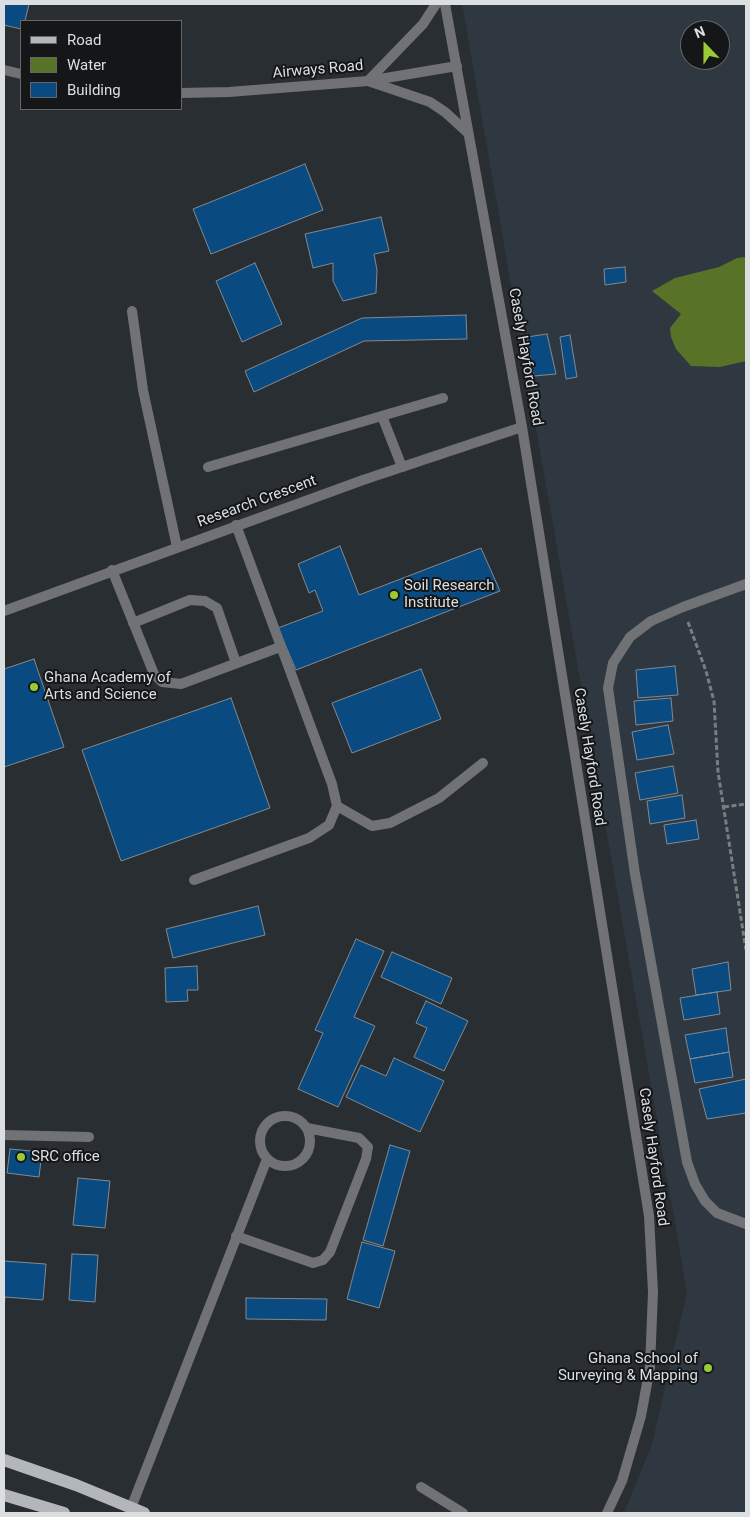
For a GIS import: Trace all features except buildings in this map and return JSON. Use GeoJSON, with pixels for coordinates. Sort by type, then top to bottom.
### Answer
{"type":"FeatureCollection","features":[{"type":"Feature","properties":{"kind":"main road"},"geometry":{"type":"LineString","coordinates":[[4,1460],[76,1485],[144,1513]]}},
{"type":"Feature","properties":{"kind":"main road"},"geometry":{"type":"LineString","coordinates":[[4,1495],[64,1513]]}},
{"type":"Feature","properties":{"kind":"street"},"geometry":{"type":"LineString","coordinates":[[436,4],[423,24],[368,81],[430,102],[445,112],[468,133]]}},
{"type":"Feature","properties":{"kind":"street","name":"Casely Hayford Road"},"geometry":{"type":"LineString","coordinates":[[445,4],[522,427],[649,1216],[652,1292],[650,1367],[641,1416],[622,1482],[607,1513]]}},
{"type":"Feature","properties":{"kind":"street","name":"Airways Road"},"geometry":{"type":"LineString","coordinates":[[182,93],[228,92],[368,81],[457,66]]}},
{"type":"Feature","properties":{"kind":"street"},"geometry":{"type":"LineString","coordinates":[[4,70],[20,74]]}},
{"type":"Feature","properties":{"kind":"street"},"geometry":{"type":"LineString","coordinates":[[132,310],[143,390],[177,547]]}},
{"type":"Feature","properties":{"kind":"street"},"geometry":{"type":"LineString","coordinates":[[208,467],[443,398]]}},
{"type":"Feature","properties":{"kind":"street"},"geometry":{"type":"LineString","coordinates":[[382,416],[402,467]]}},
{"type":"Feature","properties":{"kind":"street","name":"Research Crescent"},"geometry":{"type":"LineString","coordinates":[[4,611],[112,570],[402,467],[522,427]]}},
{"type":"Feature","properties":{"kind":"street"},"geometry":{"type":"LineString","coordinates":[[194,880],[309,838],[329,825],[337,806],[332,784],[236,526]]}},
{"type":"Feature","properties":{"kind":"street"},"geometry":{"type":"LineString","coordinates":[[112,570],[154,674],[162,682],[181,684],[280,647]]}},
{"type":"Feature","properties":{"kind":"street"},"geometry":{"type":"LineString","coordinates":[[746,584],[651,621],[630,637],[613,663],[608,688],[635,874],[687,1162],[695,1184],[705,1201],[717,1213],[746,1224]]}},
{"type":"Feature","properties":{"kind":"street"},"geometry":{"type":"LineString","coordinates":[[133,623],[190,600],[205,601],[217,608],[236,663]]}},
{"type":"Feature","properties":{"kind":"street"},"geometry":{"type":"LineString","coordinates":[[337,806],[372,826],[390,823],[438,798],[483,763]]}},
{"type":"Feature","properties":{"kind":"street"},"geometry":{"type":"LineString","coordinates":[[284,1115],[301,1121],[311,1137],[310,1147],[306,1156],[290,1166],[280,1166],[267,1159],[262,1152],[260,1137],[267,1122],[284,1115]]}},
{"type":"Feature","properties":{"kind":"street"},"geometry":{"type":"LineString","coordinates":[[236,1236],[312,1263],[323,1260],[330,1252],[366,1159],[368,1147],[360,1138],[307,1128]]}},
{"type":"Feature","properties":{"kind":"street"},"geometry":{"type":"LineString","coordinates":[[4,1134],[89,1137]]}},
{"type":"Feature","properties":{"kind":"street"},"geometry":{"type":"LineString","coordinates":[[131,1508],[267,1159]]}},
{"type":"Feature","properties":{"kind":"street"},"geometry":{"type":"LineString","coordinates":[[421,1487],[463,1513]]}},
{"type":"Feature","properties":{"kind":"path"},"geometry":{"type":"LineString","coordinates":[[683,607],[706,671],[714,701],[718,772],[746,950]]}},
{"type":"Feature","properties":{"kind":"path"},"geometry":{"type":"LineString","coordinates":[[724,807],[746,804]]}},
{"type":"Feature","properties":{"kind":"shaded area"},"geometry":{"type":"Polygon","coordinates":[[[462,4],[746,4],[746,1513],[624,1513],[652,1444],[687,1292],[462,4]]]}},
{"type":"Feature","properties":{"kind":"water"},"geometry":{"type":"Polygon","coordinates":[[[746,257],[746,361],[720,367],[691,366],[676,349],[671,337],[670,328],[681,314],[652,291],[675,278],[719,267],[737,258],[746,257]]]}},
{"type":"Feature","properties":{"kind":"place","name":"Soil Research Institute"},"geometry":{"type":"Point","coordinates":[394,595]}},
{"type":"Feature","properties":{"kind":"place","name":"Ghana Academy of Arts and Science"},"geometry":{"type":"Point","coordinates":[34,687]}},
{"type":"Feature","properties":{"kind":"place","name":"SRC office"},"geometry":{"type":"Point","coordinates":[21,1157]}},
{"type":"Feature","properties":{"kind":"place","name":"Ghana School of Surveying & Mapping"},"geometry":{"type":"Point","coordinates":[708,1368]}}]}
